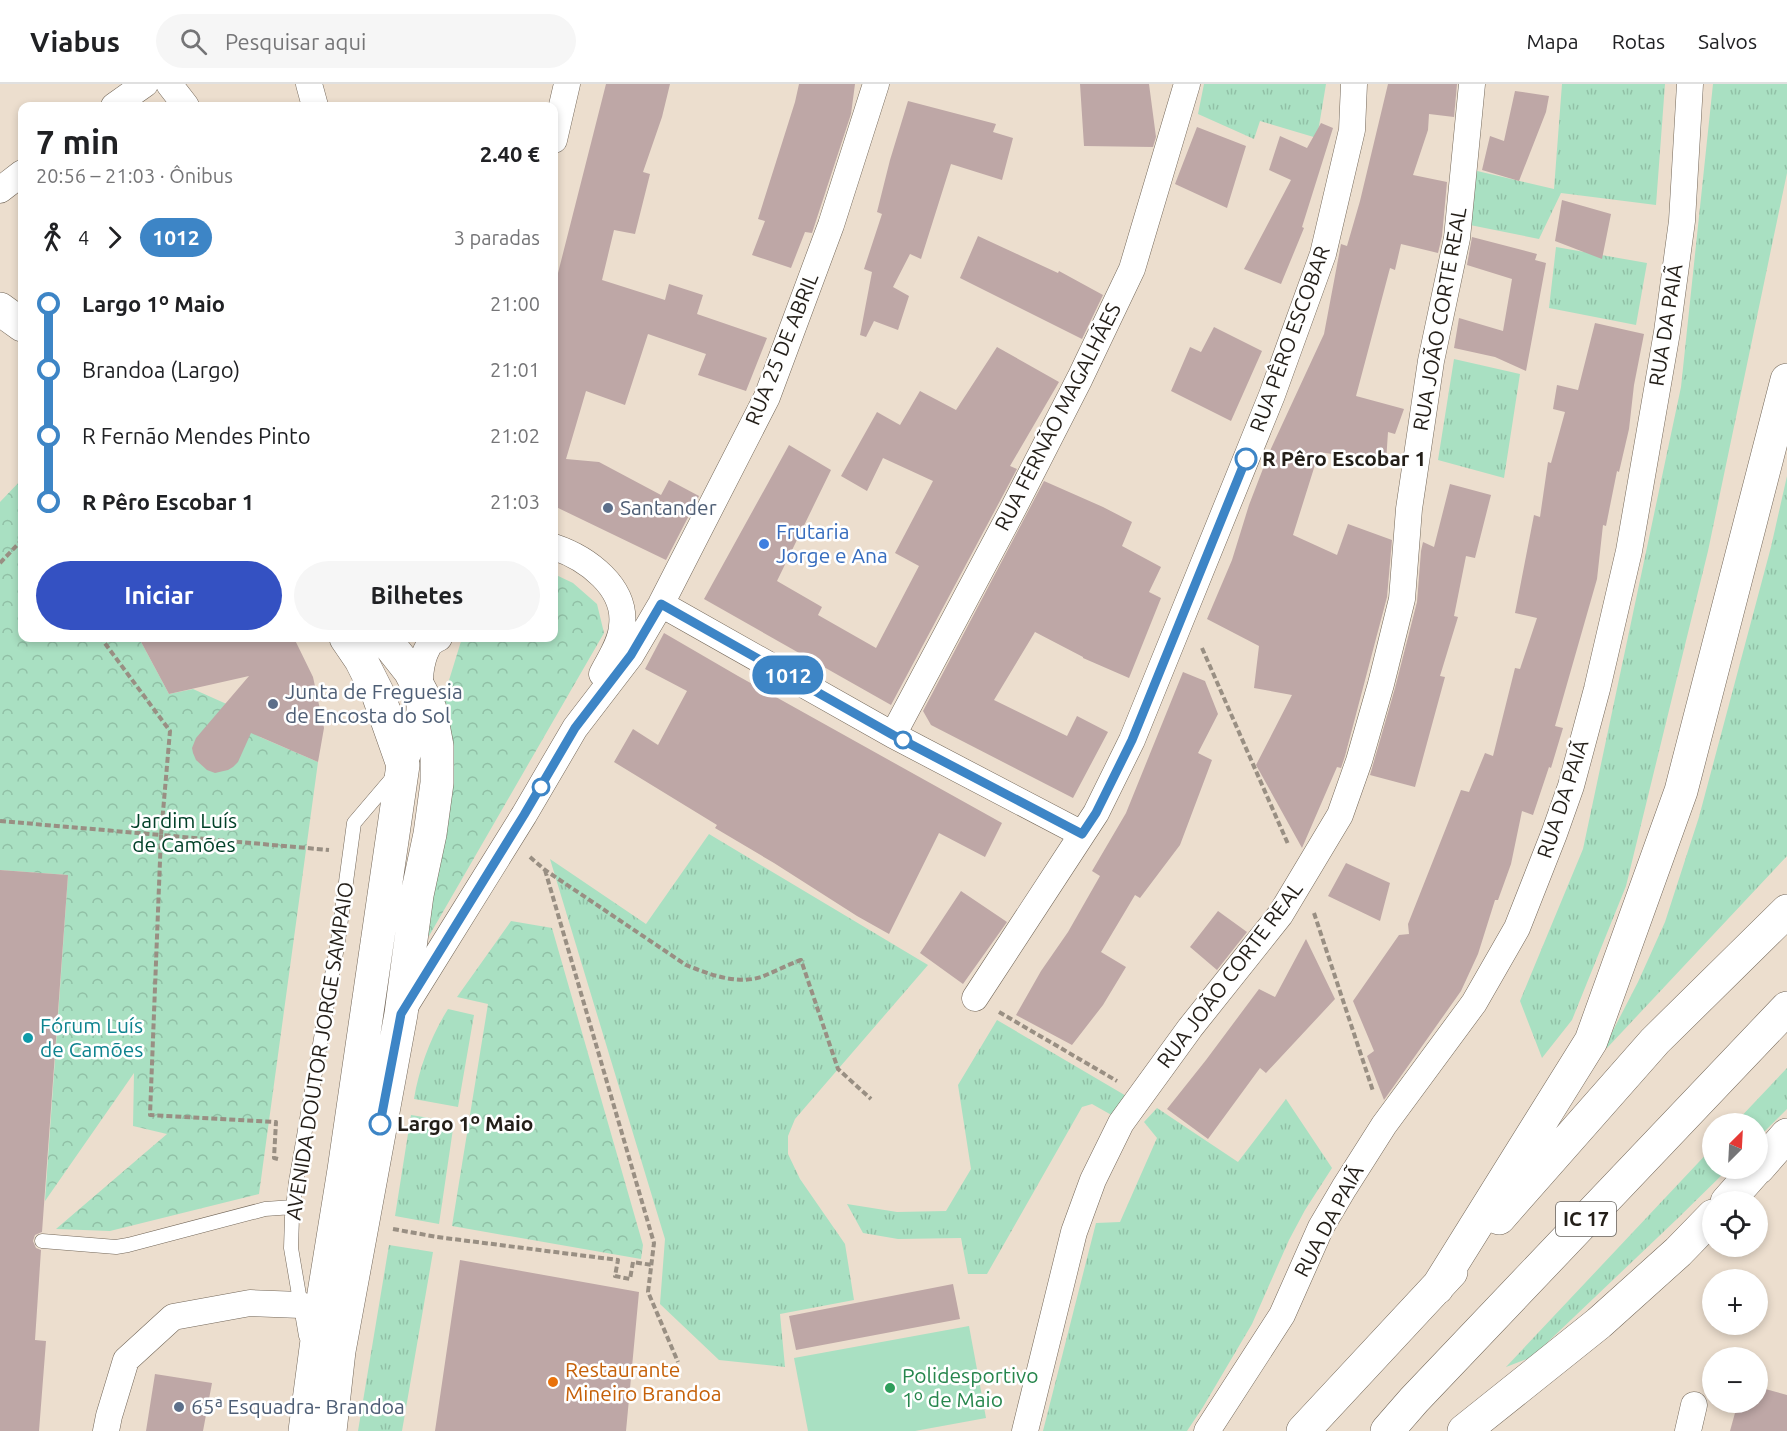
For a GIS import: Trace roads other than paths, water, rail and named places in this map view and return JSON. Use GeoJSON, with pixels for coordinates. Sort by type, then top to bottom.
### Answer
{"type":"FeatureCollection","features":[{"type":"Feature","properties":{"kind":"main road"},"geometry":{"type":"LineString","coordinates":[[0,309],[18,322]]}},
{"type":"Feature","properties":{"kind":"main road"},"geometry":{"type":"LineString","coordinates":[[1437,1288],[1591,1041],[1681,791],[1787,380]]}},
{"type":"Feature","properties":{"kind":"main road","name":"AVENIDA DOUTOR JORGE SAMPAIO"},"geometry":{"type":"LineString","coordinates":[[305,1431],[403,765],[378,694],[362,660],[349,642]]}},
{"type":"Feature","properties":{"kind":"main road"},"geometry":{"type":"LineString","coordinates":[[330,1431],[339,1351],[401,1014],[416,906],[437,783],[437,746],[430,709],[410,671],[387,642]]}},
{"type":"Feature","properties":{"kind":"main road"},"geometry":{"type":"LineString","coordinates":[[1303,1431],[1437,1288],[1655,1041],[1787,911]]}},
{"type":"Feature","properties":{"kind":"main road","name":"IC 17"},"geometry":{"type":"LineString","coordinates":[[1387,1431],[1439,1373],[1787,1008]]}},
{"type":"Feature","properties":{"kind":"main road"},"geometry":{"type":"LineString","coordinates":[[1768,1157],[1787,1135]]}},
{"type":"Feature","properties":{"kind":"main road"},"geometry":{"type":"LineString","coordinates":[[1737,1191],[1748,1179]]}},
{"type":"Feature","properties":{"kind":"main road"},"geometry":{"type":"LineString","coordinates":[[1464,1431],[1599,1323],[1702,1227]]}},
{"type":"Feature","properties":{"kind":"street"},"geometry":{"type":"LineString","coordinates":[[120,102],[145,84]]}},
{"type":"Feature","properties":{"kind":"street"},"geometry":{"type":"LineString","coordinates":[[169,84],[183,102]]}},
{"type":"Feature","properties":{"kind":"street"},"geometry":{"type":"LineString","coordinates":[[309,84],[314,102]]}},
{"type":"Feature","properties":{"kind":"street"},"geometry":{"type":"LineString","coordinates":[[558,123],[567,84]]}},
{"type":"Feature","properties":{"kind":"street","name":"RUA 25 DE ABRIL"},"geometry":{"type":"LineString","coordinates":[[575,728],[631,655],[661,604],[766,397],[831,225],[876,84]]}},
{"type":"Feature","properties":{"kind":"street","name":"RUA FERNÃO MAGALHÃES"},"geometry":{"type":"LineString","coordinates":[[893,735],[1023,490],[1132,269],[1186,84]]}},
{"type":"Feature","properties":{"kind":"street","name":"RUA PÊRO ESCOBAR"},"geometry":{"type":"LineString","coordinates":[[975,998],[1096,813],[1132,740],[1272,394],[1323,254],[1352,130],[1354,84]]}},
{"type":"Feature","properties":{"kind":"street","name":"RUA JOÃO CORTE REAL"},"geometry":{"type":"LineString","coordinates":[[1025,1431],[1074,1232],[1093,1180],[1121,1123],[1190,1028],[1280,915],[1340,815],[1359,761],[1402,599],[1409,508],[1431,362],[1456,238],[1472,84]]}},
{"type":"Feature","properties":{"kind":"street","name":"RUA DA PAIÃ"},"geometry":{"type":"LineString","coordinates":[[1208,1431],[1282,1315],[1321,1227],[1344,1188],[1391,1116],[1474,1003],[1517,928],[1554,834],[1571,786],[1629,551],[1667,332],[1682,220],[1690,84]]}},
{"type":"Feature","properties":{"kind":"street"},"geometry":{"type":"LineString","coordinates":[[0,190],[18,176]]}},
{"type":"Feature","properties":{"kind":"street"},"geometry":{"type":"LineString","coordinates":[[401,1014],[575,728],[622,628],[623,613],[618,595],[608,581],[581,560],[558,549]]}},
{"type":"Feature","properties":{"kind":"street"},"geometry":{"type":"LineString","coordinates":[[661,604],[893,735],[1082,834]]}},
{"type":"Feature","properties":{"kind":"street"},"geometry":{"type":"LineString","coordinates":[[405,642],[434,642]]}},
{"type":"Feature","properties":{"kind":"street"},"geometry":{"type":"LineString","coordinates":[[403,765],[415,738],[423,662],[434,642]]}},
{"type":"Feature","properties":{"kind":"street"},"geometry":{"type":"LineString","coordinates":[[106,1431],[126,1360],[174,1317],[250,1303],[301,1305]]}},
{"type":"Feature","properties":{"kind":"street"},"geometry":{"type":"LineString","coordinates":[[1688,1431],[1694,1406]]}},
{"type":"Feature","properties":{"kind":"lane","name":"AVENIDA DOUTOR JORGE SAMPAIO"},"geometry":{"type":"LineString","coordinates":[[311,1389],[301,1305],[291,1248],[293,1207],[338,940],[354,823],[403,765]]}},
{"type":"Feature","properties":{"kind":"lane"},"geometry":{"type":"LineString","coordinates":[[42,1241],[116,1247],[265,1209],[293,1207]]}},
{"type":"Feature","properties":{"kind":"place","name":"R Pêro Escobar 1"},"geometry":{"type":"Point","coordinates":[1246,459]}},
{"type":"Feature","properties":{"kind":"place","name":"Santander"},"geometry":{"type":"Point","coordinates":[608,508]}},
{"type":"Feature","properties":{"kind":"place","name":"Frutaria Jorge e Ana"},"geometry":{"type":"Point","coordinates":[764,544]}},
{"type":"Feature","properties":{"kind":"place","name":"Junta de Freguesia de Encosta do Sol"},"geometry":{"type":"Point","coordinates":[273,704]}},
{"type":"Feature","properties":{"kind":"place","name":"Fórum Luís de Camões"},"geometry":{"type":"Point","coordinates":[28,1038]}},
{"type":"Feature","properties":{"kind":"place","name":"Largo 1º Maio"},"geometry":{"type":"Point","coordinates":[380,1124]}},
{"type":"Feature","properties":{"kind":"place","name":"Restaurante Mineiro Brandoa"},"geometry":{"type":"Point","coordinates":[553,1382]}},
{"type":"Feature","properties":{"kind":"place","name":"Polidesportivo 1º de Maio"},"geometry":{"type":"Point","coordinates":[890,1388]}},
{"type":"Feature","properties":{"kind":"place","name":"65ª Esquadra- Brandoa"},"geometry":{"type":"Point","coordinates":[179,1407]}},
{"type":"Feature","properties":{"kind":"park label","name":"Jardim Luís de Camões"},"geometry":{"type":"Point","coordinates":[184,833]}}]}
